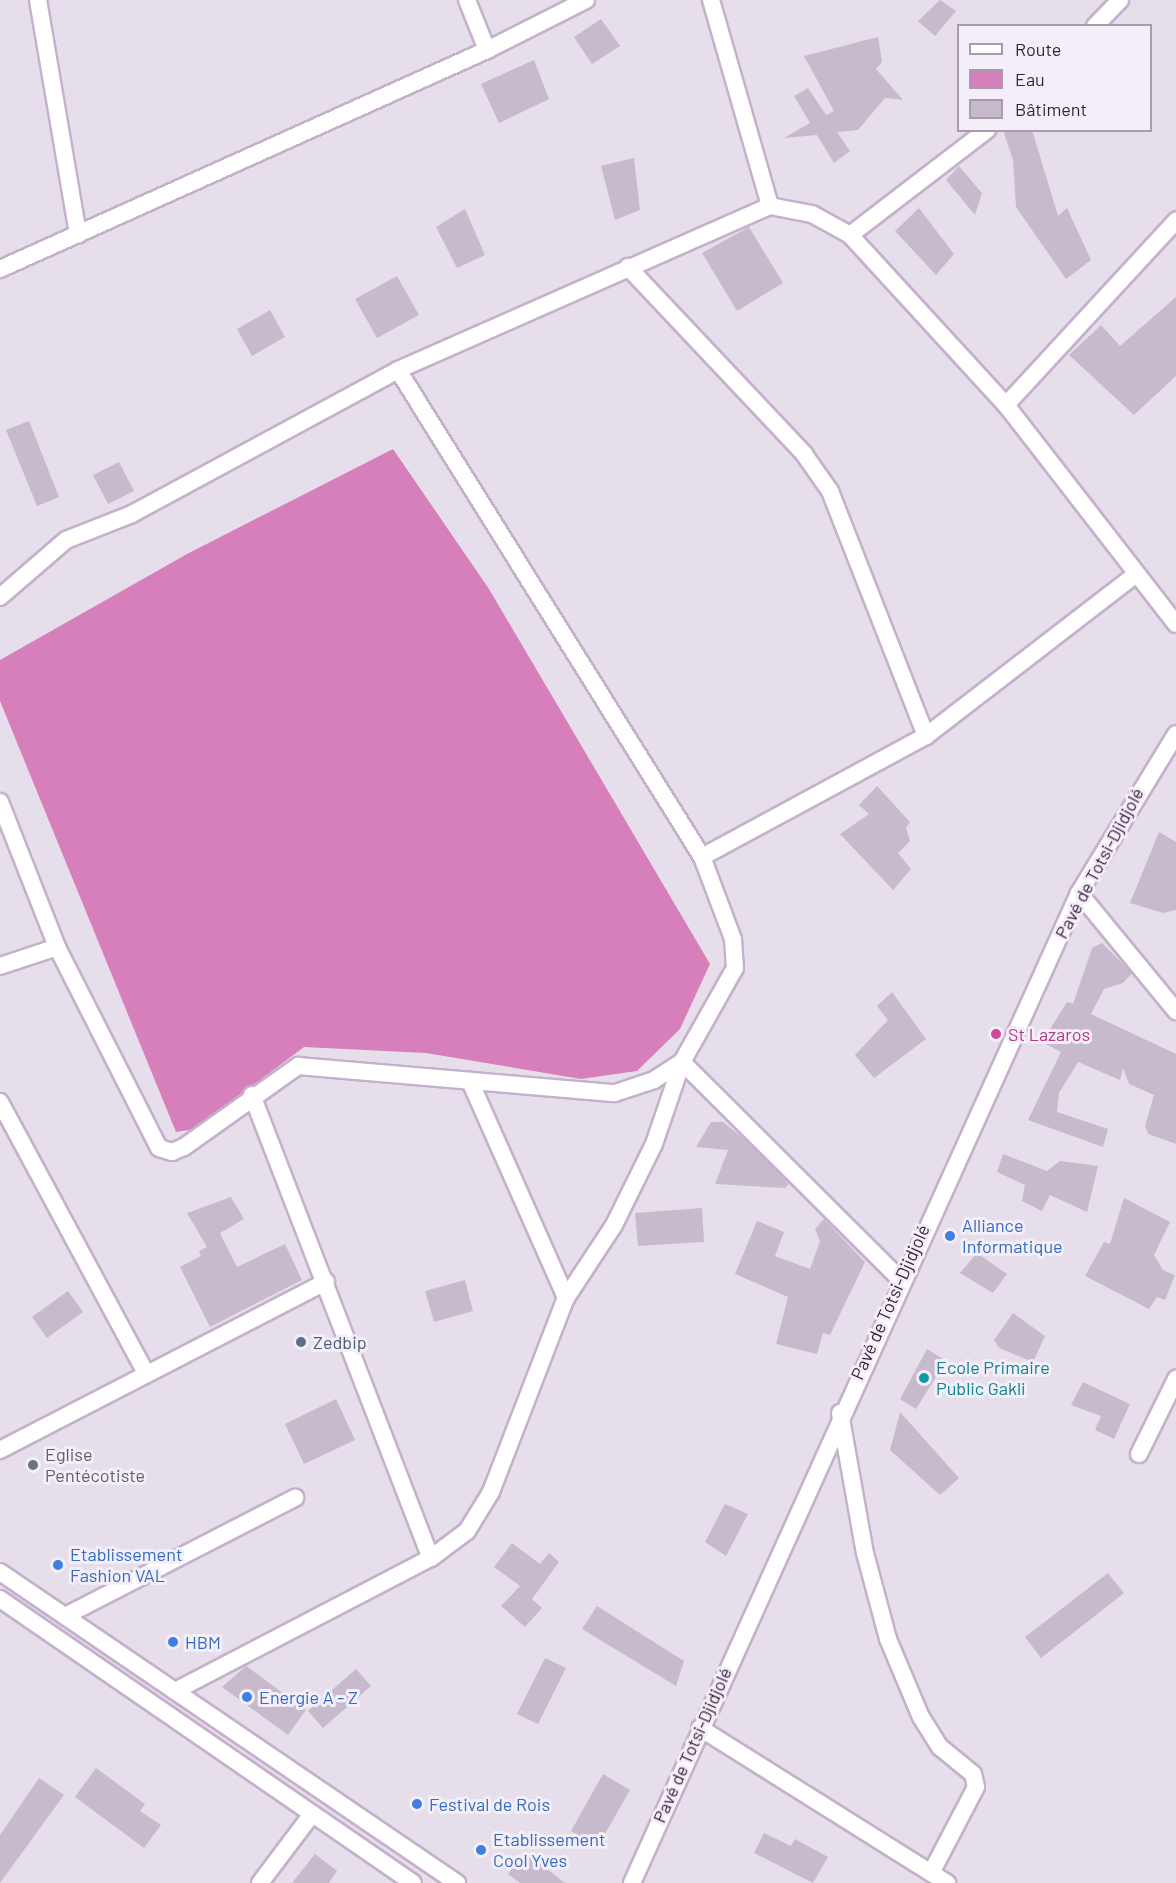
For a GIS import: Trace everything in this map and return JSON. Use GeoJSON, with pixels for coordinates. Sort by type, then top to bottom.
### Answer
{"type":"FeatureCollection","features":[{"type":"Feature","properties":{"kind":"street"},"geometry":{"type":"LineString","coordinates":[[38,0],[78,235]]}},
{"type":"Feature","properties":{"kind":"street"},"geometry":{"type":"LineString","coordinates":[[467,0],[487,50]]}},
{"type":"Feature","properties":{"kind":"street"},"geometry":{"type":"LineString","coordinates":[[0,270],[487,50],[586,0]]}},
{"type":"Feature","properties":{"kind":"street"},"geometry":{"type":"LineString","coordinates":[[711,0],[770,206]]}},
{"type":"Feature","properties":{"kind":"street"},"geometry":{"type":"LineString","coordinates":[[1097,24],[1120,0]]}},
{"type":"Feature","properties":{"kind":"street"},"geometry":{"type":"LineString","coordinates":[[850,235],[984,132]]}},
{"type":"Feature","properties":{"kind":"street"},"geometry":{"type":"LineString","coordinates":[[0,597],[66,540],[132,514],[398,370],[770,206],[812,214],[850,235],[1006,405],[1134,576],[1176,624]]}},
{"type":"Feature","properties":{"kind":"street"},"geometry":{"type":"LineString","coordinates":[[1006,405],[1176,221]]}},
{"type":"Feature","properties":{"kind":"street"},"geometry":{"type":"LineString","coordinates":[[628,267],[804,454],[830,491],[926,736]]}},
{"type":"Feature","properties":{"kind":"street"},"geometry":{"type":"LineString","coordinates":[[175,1691],[431,1558],[467,1531],[491,1492],[566,1298],[619,1215],[654,1144],[682,1062],[735,968],[733,939],[702,857],[398,370]]}},
{"type":"Feature","properties":{"kind":"street"},"geometry":{"type":"LineString","coordinates":[[702,857],[926,736],[1134,576]]}},
{"type":"Feature","properties":{"kind":"street","name":"Pavé de Totsi-Djidjolé"},"geometry":{"type":"LineString","coordinates":[[632,1883],[900,1279],[1079,893],[1176,734]]}},
{"type":"Feature","properties":{"kind":"street"},"geometry":{"type":"LineString","coordinates":[[0,802],[57,947],[159,1148],[172,1152],[184,1147],[252,1095],[298,1066],[615,1093],[654,1080],[682,1062]]}},
{"type":"Feature","properties":{"kind":"street"},"geometry":{"type":"LineString","coordinates":[[1079,893],[1176,1011]]}},
{"type":"Feature","properties":{"kind":"street"},"geometry":{"type":"LineString","coordinates":[[0,966],[57,947]]}},
{"type":"Feature","properties":{"kind":"street"},"geometry":{"type":"LineString","coordinates":[[682,1062],[900,1279]]}},
{"type":"Feature","properties":{"kind":"street"},"geometry":{"type":"LineString","coordinates":[[470,1081],[566,1298]]}},
{"type":"Feature","properties":{"kind":"street"},"geometry":{"type":"LineString","coordinates":[[252,1095],[431,1558]]}},
{"type":"Feature","properties":{"kind":"street"},"geometry":{"type":"LineString","coordinates":[[0,1102],[146,1373]]}},
{"type":"Feature","properties":{"kind":"street"},"geometry":{"type":"LineString","coordinates":[[0,1450],[326,1282]]}},
{"type":"Feature","properties":{"kind":"street"},"geometry":{"type":"LineString","coordinates":[[1139,1454],[1176,1379]]}},
{"type":"Feature","properties":{"kind":"street"},"geometry":{"type":"LineString","coordinates":[[840,1412],[865,1553],[888,1639],[921,1718],[940,1747],[972,1774],[976,1787],[931,1873]]}},
{"type":"Feature","properties":{"kind":"street"},"geometry":{"type":"LineString","coordinates":[[65,1616],[295,1498]]}},
{"type":"Feature","properties":{"kind":"street"},"geometry":{"type":"LineString","coordinates":[[0,1572],[457,1883]]}},
{"type":"Feature","properties":{"kind":"street"},"geometry":{"type":"LineString","coordinates":[[0,1599],[413,1883]]}},
{"type":"Feature","properties":{"kind":"street"},"geometry":{"type":"LineString","coordinates":[[700,1728],[947,1883]]}},
{"type":"Feature","properties":{"kind":"street"},"geometry":{"type":"LineString","coordinates":[[260,1883],[312,1814]]}},
{"type":"Feature","properties":{"kind":"water"},"geometry":{"type":"Polygon","coordinates":[[[393,449],[489,589],[710,964],[680,1029],[637,1071],[581,1079],[426,1053],[304,1047],[195,1129],[176,1132],[0,701],[0,660],[187,554],[393,449]]]}},
{"type":"Feature","properties":{"kind":"building"},"geometry":{"type":"Polygon","coordinates":[[[940,0],[956,11],[935,36],[918,21],[940,0]]]}},
{"type":"Feature","properties":{"kind":"building"},"geometry":{"type":"Polygon","coordinates":[[[601,19],[620,46],[592,64],[574,37],[601,19]]]}},
{"type":"Feature","properties":{"kind":"building"},"geometry":{"type":"Polygon","coordinates":[[[878,37],[882,62],[876,69],[903,100],[885,98],[858,130],[837,132],[850,151],[834,163],[817,135],[784,138],[810,123],[794,96],[808,88],[826,115],[834,111],[804,56],[878,37]]]}},
{"type":"Feature","properties":{"kind":"building"},"geometry":{"type":"Polygon","coordinates":[[[534,60],[549,99],[499,123],[481,84],[534,60]]]}},
{"type":"Feature","properties":{"kind":"building"},"geometry":{"type":"Polygon","coordinates":[[[1004,132],[1033,132],[1058,216],[1067,208],[1091,260],[1066,279],[1016,207],[1013,160],[1004,132]]]}},
{"type":"Feature","properties":{"kind":"building"},"geometry":{"type":"Polygon","coordinates":[[[634,158],[640,210],[615,220],[601,166],[634,158]]]}},
{"type":"Feature","properties":{"kind":"building"},"geometry":{"type":"Polygon","coordinates":[[[959,166],[982,193],[975,215],[946,180],[959,166]]]}},
{"type":"Feature","properties":{"kind":"building"},"geometry":{"type":"Polygon","coordinates":[[[919,208],[954,254],[936,275],[895,231],[919,208]]]}},
{"type":"Feature","properties":{"kind":"building"},"geometry":{"type":"Polygon","coordinates":[[[465,209],[485,255],[457,268],[436,227],[465,209]]]}},
{"type":"Feature","properties":{"kind":"building"},"geometry":{"type":"Polygon","coordinates":[[[749,227],[783,283],[737,311],[702,253],[749,227]]]}},
{"type":"Feature","properties":{"kind":"building"},"geometry":{"type":"Polygon","coordinates":[[[397,276],[419,315],[377,338],[355,299],[397,276]]]}},
{"type":"Feature","properties":{"kind":"building"},"geometry":{"type":"Polygon","coordinates":[[[1176,297],[1176,376],[1134,415],[1069,355],[1101,325],[1120,346],[1176,297]]]}},
{"type":"Feature","properties":{"kind":"building"},"geometry":{"type":"Polygon","coordinates":[[[270,310],[285,337],[252,356],[237,329],[270,310]]]}},
{"type":"Feature","properties":{"kind":"building"},"geometry":{"type":"Polygon","coordinates":[[[29,421],[59,497],[37,506],[6,430],[29,421]]]}},
{"type":"Feature","properties":{"kind":"building"},"geometry":{"type":"Polygon","coordinates":[[[119,462],[134,491],[108,504],[93,475],[119,462]]]}},
{"type":"Feature","properties":{"kind":"building"},"geometry":{"type":"Polygon","coordinates":[[[877,786],[910,822],[906,828],[910,841],[898,853],[911,869],[893,890],[840,834],[869,814],[859,805],[877,786]]]}},
{"type":"Feature","properties":{"kind":"building"},"geometry":{"type":"Polygon","coordinates":[[[1159,832],[1176,842],[1176,910],[1163,913],[1130,903],[1159,832]]]}},
{"type":"Feature","properties":{"kind":"building"},"geometry":{"type":"Polygon","coordinates":[[[1102,943],[1132,973],[1123,983],[1104,989],[1091,1014],[1176,1054],[1176,1144],[1148,1134],[1145,1126],[1154,1095],[1129,1084],[1123,1068],[1120,1080],[1078,1062],[1059,1093],[1057,1112],[1108,1129],[1103,1147],[1028,1120],[1061,1052],[1042,1042],[1067,1002],[1073,1004],[1092,948],[1102,943]]]}},
{"type":"Feature","properties":{"kind":"building"},"geometry":{"type":"Polygon","coordinates":[[[892,992],[926,1039],[874,1078],[855,1055],[888,1020],[877,1006],[892,992]]]}},
{"type":"Feature","properties":{"kind":"building"},"geometry":{"type":"Polygon","coordinates":[[[711,1122],[723,1122],[747,1141],[789,1184],[785,1188],[715,1184],[728,1150],[696,1147],[711,1122]]]}},
{"type":"Feature","properties":{"kind":"building"},"geometry":{"type":"Polygon","coordinates":[[[1003,1154],[1047,1171],[1060,1161],[1098,1166],[1087,1212],[1050,1195],[1042,1211],[1022,1201],[1025,1185],[997,1172],[1003,1154]]]}},
{"type":"Feature","properties":{"kind":"building"},"geometry":{"type":"Polygon","coordinates":[[[231,1197],[244,1219],[220,1233],[237,1267],[285,1244],[302,1280],[210,1327],[180,1267],[201,1256],[199,1251],[207,1247],[187,1213],[231,1197]]]}},
{"type":"Feature","properties":{"kind":"building"},"geometry":{"type":"Polygon","coordinates":[[[1124,1198],[1170,1222],[1154,1255],[1163,1270],[1175,1275],[1165,1300],[1157,1297],[1149,1309],[1085,1276],[1104,1242],[1110,1244],[1124,1198]]]}},
{"type":"Feature","properties":{"kind":"building"},"geometry":{"type":"Polygon","coordinates":[[[702,1208],[704,1242],[638,1246],[635,1213],[702,1208]]]}},
{"type":"Feature","properties":{"kind":"building"},"geometry":{"type":"Polygon","coordinates":[[[824,1219],[865,1262],[830,1335],[823,1333],[817,1354],[776,1344],[788,1297],[735,1274],[757,1221],[784,1232],[775,1256],[810,1269],[820,1241],[815,1229],[824,1219]]]}},
{"type":"Feature","properties":{"kind":"building"},"geometry":{"type":"Polygon","coordinates":[[[977,1253],[1007,1274],[993,1293],[960,1273],[977,1253]]]}},
{"type":"Feature","properties":{"kind":"building"},"geometry":{"type":"Polygon","coordinates":[[[465,1280],[473,1311],[434,1322],[425,1291],[465,1280]]]}},
{"type":"Feature","properties":{"kind":"building"},"geometry":{"type":"Polygon","coordinates":[[[68,1291],[83,1312],[47,1338],[32,1317],[68,1291]]]}},
{"type":"Feature","properties":{"kind":"building"},"geometry":{"type":"Polygon","coordinates":[[[1013,1313],[1045,1336],[1033,1362],[999,1348],[994,1340],[1013,1313]]]}},
{"type":"Feature","properties":{"kind":"building","name":"Ecole Primaire Public Gakli"},"geometry":{"type":"Polygon","coordinates":[[[927,1349],[946,1361],[916,1409],[900,1399],[927,1349]]]}},
{"type":"Feature","properties":{"kind":"building"},"geometry":{"type":"Polygon","coordinates":[[[1083,1382],[1130,1404],[1114,1439],[1095,1430],[1101,1416],[1071,1405],[1083,1382]]]}},
{"type":"Feature","properties":{"kind":"building"},"geometry":{"type":"Polygon","coordinates":[[[336,1399],[355,1440],[304,1464],[285,1424],[336,1399]]]}},
{"type":"Feature","properties":{"kind":"building"},"geometry":{"type":"Polygon","coordinates":[[[900,1412],[959,1478],[940,1495],[890,1450],[900,1412]]]}},
{"type":"Feature","properties":{"kind":"building"},"geometry":{"type":"Polygon","coordinates":[[[725,1504],[748,1514],[726,1556],[705,1542],[725,1504]]]}},
{"type":"Feature","properties":{"kind":"building"},"geometry":{"type":"Polygon","coordinates":[[[512,1543],[540,1564],[549,1553],[559,1562],[532,1599],[542,1608],[525,1627],[501,1606],[520,1586],[494,1567],[512,1543]]]}},
{"type":"Feature","properties":{"kind":"building"},"geometry":{"type":"Polygon","coordinates":[[[1108,1573],[1124,1593],[1041,1658],[1025,1637],[1108,1573]]]}},
{"type":"Feature","properties":{"kind":"building"},"geometry":{"type":"Polygon","coordinates":[[[597,1606],[684,1661],[676,1686],[582,1629],[597,1606]]]}},
{"type":"Feature","properties":{"kind":"building"},"geometry":{"type":"Polygon","coordinates":[[[545,1658],[566,1668],[538,1724],[517,1714],[545,1658]]]}},
{"type":"Feature","properties":{"kind":"building"},"geometry":{"type":"Polygon","coordinates":[[[246,1666],[306,1710],[288,1735],[222,1687],[246,1666]]]}},
{"type":"Feature","properties":{"kind":"building"},"geometry":{"type":"Polygon","coordinates":[[[356,1669],[371,1686],[323,1728],[308,1711],[356,1669]]]}},
{"type":"Feature","properties":{"kind":"building"},"geometry":{"type":"Polygon","coordinates":[[[96,1768],[145,1804],[140,1811],[161,1825],[144,1848],[75,1797],[96,1768]]]}},
{"type":"Feature","properties":{"kind":"building"},"geometry":{"type":"Polygon","coordinates":[[[603,1774],[630,1790],[598,1846],[571,1831],[603,1774]]]}},
{"type":"Feature","properties":{"kind":"building"},"geometry":{"type":"Polygon","coordinates":[[[39,1778],[64,1795],[0,1883],[0,1835],[39,1778]]]}},
{"type":"Feature","properties":{"kind":"building"},"geometry":{"type":"Polygon","coordinates":[[[764,1833],[791,1846],[795,1839],[828,1857],[813,1883],[754,1853],[764,1833]]]}},
{"type":"Feature","properties":{"kind":"building"},"geometry":{"type":"Polygon","coordinates":[[[525,1852],[565,1883],[520,1883],[508,1874],[525,1852]]]}},
{"type":"Feature","properties":{"kind":"building"},"geometry":{"type":"Polygon","coordinates":[[[315,1854],[337,1871],[329,1883],[292,1883],[315,1854]]]}},
{"type":"Feature","properties":{"kind":"place","name":"St Lazaros"},"geometry":{"type":"Point","coordinates":[996,1034]}},
{"type":"Feature","properties":{"kind":"place","name":"Alliance Informatique"},"geometry":{"type":"Point","coordinates":[950,1236]}},
{"type":"Feature","properties":{"kind":"place","name":"Zedbip"},"geometry":{"type":"Point","coordinates":[301,1342]}},
{"type":"Feature","properties":{"kind":"place","name":"Ecole Primaire Public Gakli"},"geometry":{"type":"Point","coordinates":[924,1378]}},
{"type":"Feature","properties":{"kind":"place","name":"Eglise Pentécotiste"},"geometry":{"type":"Point","coordinates":[33,1465]}},
{"type":"Feature","properties":{"kind":"place","name":"Etablissement Fashion VAL"},"geometry":{"type":"Point","coordinates":[58,1565]}},
{"type":"Feature","properties":{"kind":"place","name":"HBM"},"geometry":{"type":"Point","coordinates":[173,1642]}},
{"type":"Feature","properties":{"kind":"place","name":"Energie A - Z"},"geometry":{"type":"Point","coordinates":[247,1697]}},
{"type":"Feature","properties":{"kind":"place","name":"Festival de Rois"},"geometry":{"type":"Point","coordinates":[417,1804]}},
{"type":"Feature","properties":{"kind":"place","name":"Etablissement Cool Yves"},"geometry":{"type":"Point","coordinates":[481,1850]}}]}
